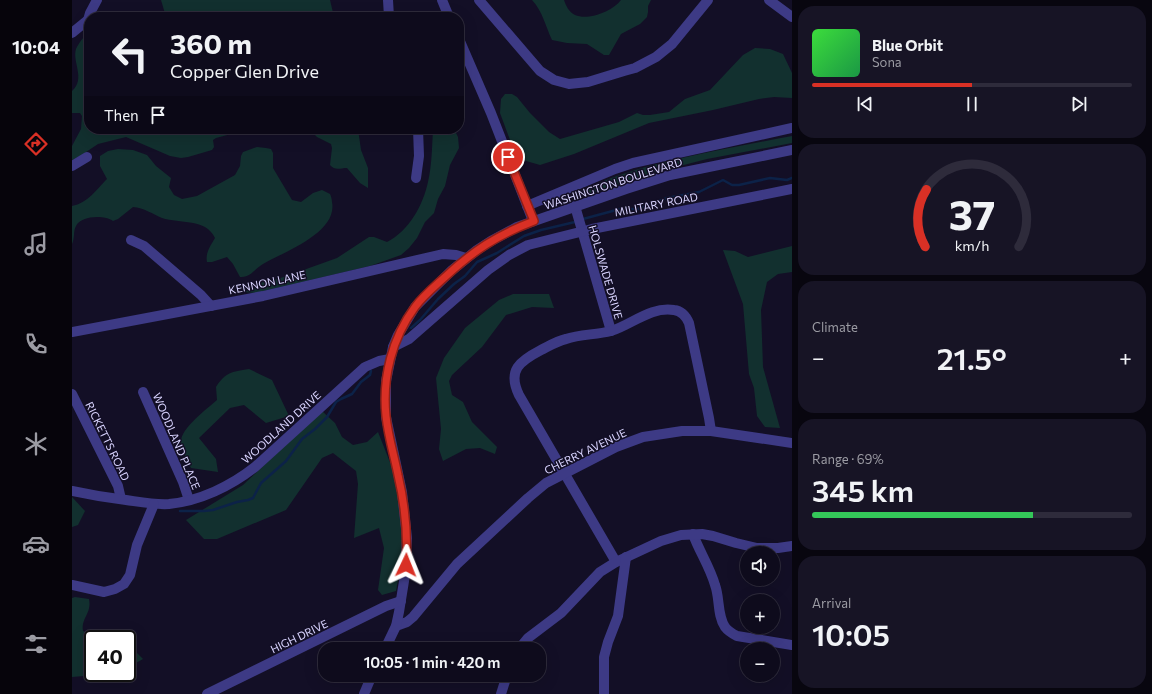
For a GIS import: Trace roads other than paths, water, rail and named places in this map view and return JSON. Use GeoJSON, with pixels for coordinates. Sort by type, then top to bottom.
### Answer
{"type":"FeatureCollection","features":[{"type":"Feature","properties":{"kind":"street"},"geometry":{"type":"LineString","coordinates":[[91,12],[97,0]]}},
{"type":"Feature","properties":{"kind":"street"},"geometry":{"type":"LineString","coordinates":[[95,12],[102,0]]}},
{"type":"Feature","properties":{"kind":"street"},"geometry":{"type":"LineString","coordinates":[[388,0],[389,12]]}},
{"type":"Feature","properties":{"kind":"street"},"geometry":{"type":"LineString","coordinates":[[442,0],[447,12]]}},
{"type":"Feature","properties":{"kind":"street"},"geometry":{"type":"LineString","coordinates":[[479,0],[540,70],[554,80],[569,84],[588,82],[635,68],[656,57],[672,44],[708,0]]}},
{"type":"Feature","properties":{"kind":"street"},"geometry":{"type":"LineString","coordinates":[[769,0],[792,17]]}},
{"type":"Feature","properties":{"kind":"street"},"geometry":{"type":"LineString","coordinates":[[72,33],[84,24]]}},
{"type":"Feature","properties":{"kind":"street"},"geometry":{"type":"LineString","coordinates":[[464,51],[491,113],[534,221]]}},
{"type":"Feature","properties":{"kind":"street","name":"WASHINGTON BOULEVARD"},"geometry":{"type":"LineString","coordinates":[[527,206],[633,163],[792,128]]}},
{"type":"Feature","properties":{"kind":"street"},"geometry":{"type":"LineString","coordinates":[[416,178],[419,156],[418,134]]}},
{"type":"Feature","properties":{"kind":"street","name":"WASHINGTON BOULEVARD"},"geometry":{"type":"LineString","coordinates":[[388,642],[396,626],[406,574],[407,538],[402,492],[386,417],[385,393],[393,347],[398,335],[415,307],[466,258],[491,240],[517,227],[575,206],[670,175],[792,150]]}},
{"type":"Feature","properties":{"kind":"street"},"geometry":{"type":"LineString","coordinates":[[72,166],[87,157]]}},
{"type":"Feature","properties":{"kind":"street","name":"MILITARY ROAD"},"geometry":{"type":"LineString","coordinates":[[393,347],[409,339],[488,270],[509,255],[535,243],[792,189]]}},
{"type":"Feature","properties":{"kind":"street","name":"HOLSWADE DRIVE"},"geometry":{"type":"LineString","coordinates":[[575,206],[611,331],[575,336],[555,343],[525,359],[519,365],[514,377],[516,388],[564,473],[611,565],[624,578]]}},
{"type":"Feature","properties":{"kind":"street"},"geometry":{"type":"LineString","coordinates":[[131,240],[144,246],[201,295],[211,306]]}},
{"type":"Feature","properties":{"kind":"street","name":"KENNON LANE"},"geometry":{"type":"LineString","coordinates":[[72,332],[263,296],[444,254],[466,258]]}},
{"type":"Feature","properties":{"kind":"street"},"geometry":{"type":"LineString","coordinates":[[611,331],[658,311],[673,310],[683,314],[691,329],[711,430]]}},
{"type":"Feature","properties":{"kind":"street","name":"WOODLAND DRIVE"},"geometry":{"type":"LineString","coordinates":[[72,491],[154,504],[173,504],[215,491],[243,476],[269,455],[365,367],[379,361],[390,359]]}},
{"type":"Feature","properties":{"kind":"street","name":"WOODLAND PLACE"},"geometry":{"type":"LineString","coordinates":[[143,392],[183,482],[189,500]]}},
{"type":"Feature","properties":{"kind":"street","name":"RICKETTS ROAD"},"geometry":{"type":"LineString","coordinates":[[72,394],[118,486],[121,499]]}},
{"type":"Feature","properties":{"kind":"street","name":"CHERRY AVENUE"},"geometry":{"type":"LineString","coordinates":[[396,626],[407,622],[413,617],[450,572],[528,498],[546,483],[616,447],[643,437],[682,431],[711,430],[792,443]]}},
{"type":"Feature","properties":{"kind":"street"},"geometry":{"type":"LineString","coordinates":[[72,585],[104,592],[115,589],[124,584],[130,575],[137,545],[154,504]]}},
{"type":"Feature","properties":{"kind":"street"},"geometry":{"type":"LineString","coordinates":[[525,642],[561,613],[594,577],[626,557],[671,537],[693,534],[714,536],[757,548],[792,546]]}},
{"type":"Feature","properties":{"kind":"street"},"geometry":{"type":"LineString","coordinates":[[693,534],[698,549],[715,583],[722,620],[725,627],[737,636],[792,645]]}},
{"type":"Feature","properties":{"kind":"street"},"geometry":{"type":"LineString","coordinates":[[604,694],[604,657],[618,616],[626,557]]}},
{"type":"Feature","properties":{"kind":"street","name":"HIGH DRIVE"},"geometry":{"type":"LineString","coordinates":[[207,694],[386,606],[401,601]]}},
{"type":"Feature","properties":{"kind":"street"},"geometry":{"type":"LineString","coordinates":[[364,694],[369,682]]}},
{"type":"Feature","properties":{"kind":"street"},"geometry":{"type":"LineString","coordinates":[[501,694],[505,682]]}},
{"type":"Feature","properties":{"kind":"waterway"},"geometry":{"type":"LineString","coordinates":[[583,219],[620,209],[638,209],[667,198],[699,192],[723,180],[732,185],[739,185],[770,178],[787,180],[792,178]]}},
{"type":"Feature","properties":{"kind":"waterway"},"geometry":{"type":"LineString","coordinates":[[411,328],[438,299],[465,276],[477,262],[497,253],[524,236],[541,230],[575,222]]}},
{"type":"Feature","properties":{"kind":"waterway"},"geometry":{"type":"LineString","coordinates":[[180,511],[213,510],[253,498],[261,483],[286,461],[302,439],[327,417],[336,402],[352,394],[361,382],[370,375],[371,371]]}}]}
